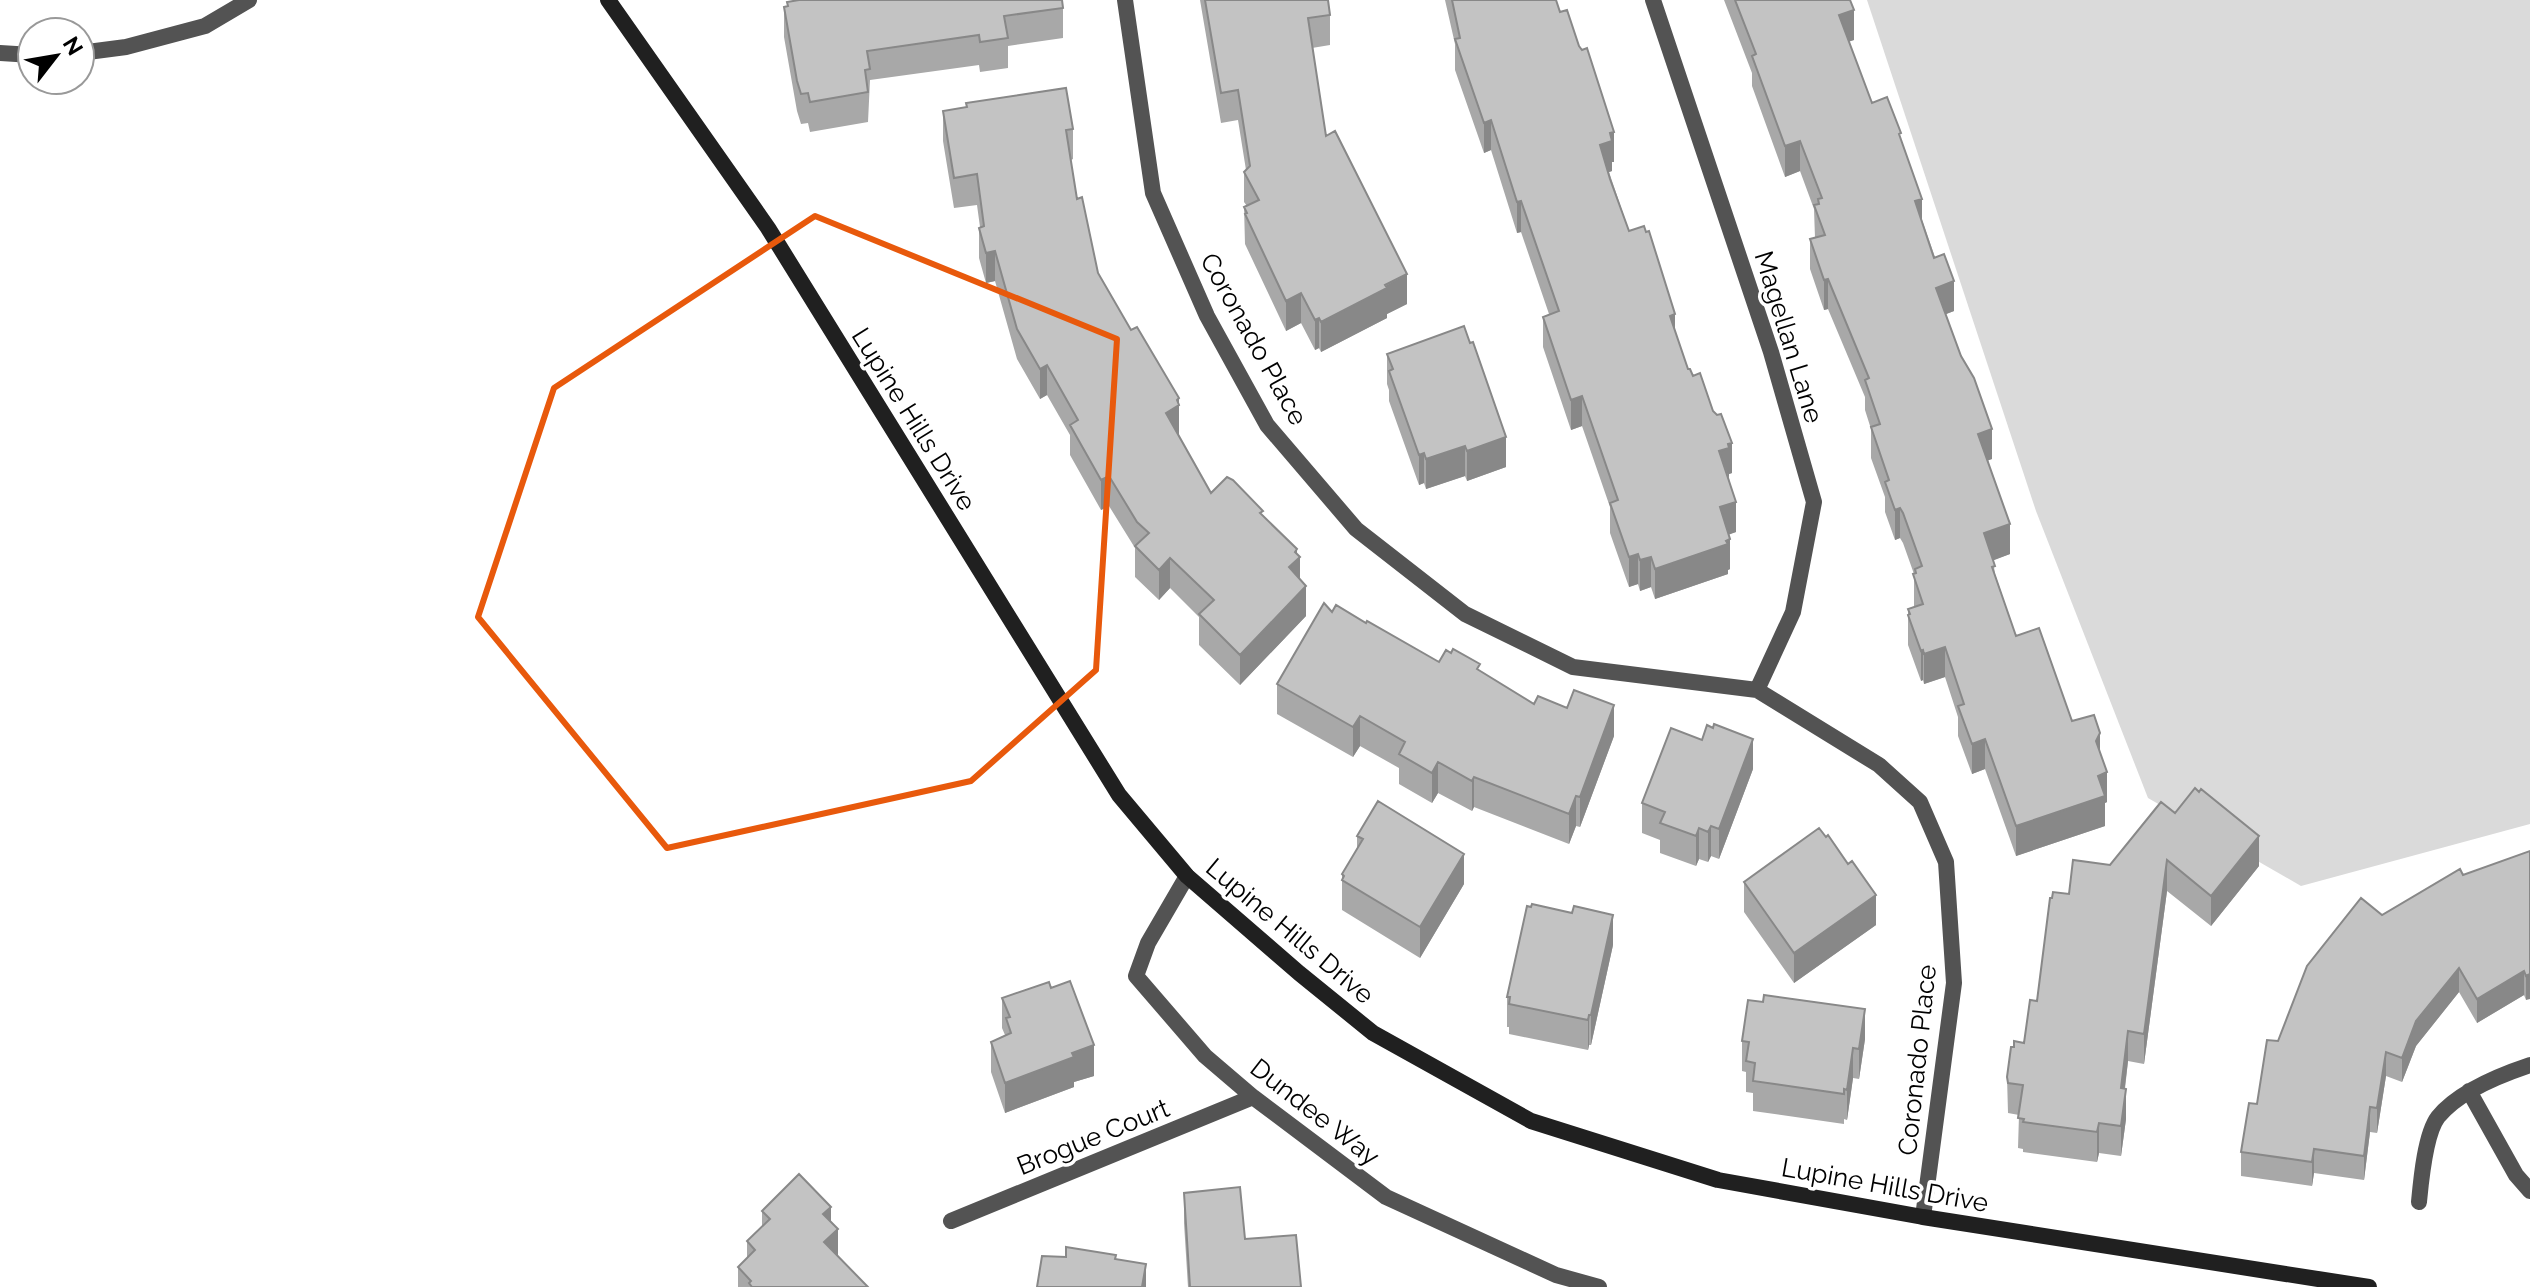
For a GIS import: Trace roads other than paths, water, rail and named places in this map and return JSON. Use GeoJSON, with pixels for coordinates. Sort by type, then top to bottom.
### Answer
{"type":"FeatureCollection","features":[{"type":"Feature","properties":{"kind":"street","name":"Lupine Hills Drive"},"geometry":{"type":"LineString","coordinates":[[608,0],[768,228],[1119,795],[1187,876],[1373,1033],[1531,1121],[1718,1180],[1923,1217],[2369,1287]]}},
{"type":"Feature","properties":{"kind":"street","name":"Coronado Place"},"geometry":{"type":"LineString","coordinates":[[1125,0],[1153,193],[1207,316],[1267,425],[1356,529],[1465,614],[1573,667],[1757,690],[1879,765],[1920,802],[1946,862],[1954,983],[1923,1217]]}},
{"type":"Feature","properties":{"kind":"street","name":"Magellan Lane"},"geometry":{"type":"LineString","coordinates":[[1653,0],[1771,352],[1814,502],[1793,612],[1757,690]]}},
{"type":"Feature","properties":{"kind":"street"},"geometry":{"type":"LineString","coordinates":[[96,51],[126,47],[205,26],[246,1]]}},
{"type":"Feature","properties":{"kind":"street","name":"Dundee Way"},"geometry":{"type":"LineString","coordinates":[[1187,876],[1148,943],[1136,976],[1205,1056],[1253,1097],[1386,1197],[1556,1275],[1599,1287]]}},
{"type":"Feature","properties":{"kind":"street"},"geometry":{"type":"LineString","coordinates":[[2419,1202],[2422,1165],[2437,1118],[2469,1091],[2530,1065]]}},
{"type":"Feature","properties":{"kind":"street"},"geometry":{"type":"LineString","coordinates":[[2469,1091],[2516,1175],[2530,1191]]}},
{"type":"Feature","properties":{"kind":"street","name":"Brogue Court"},"geometry":{"type":"LineString","coordinates":[[951,1221],[1253,1097]]}}]}
